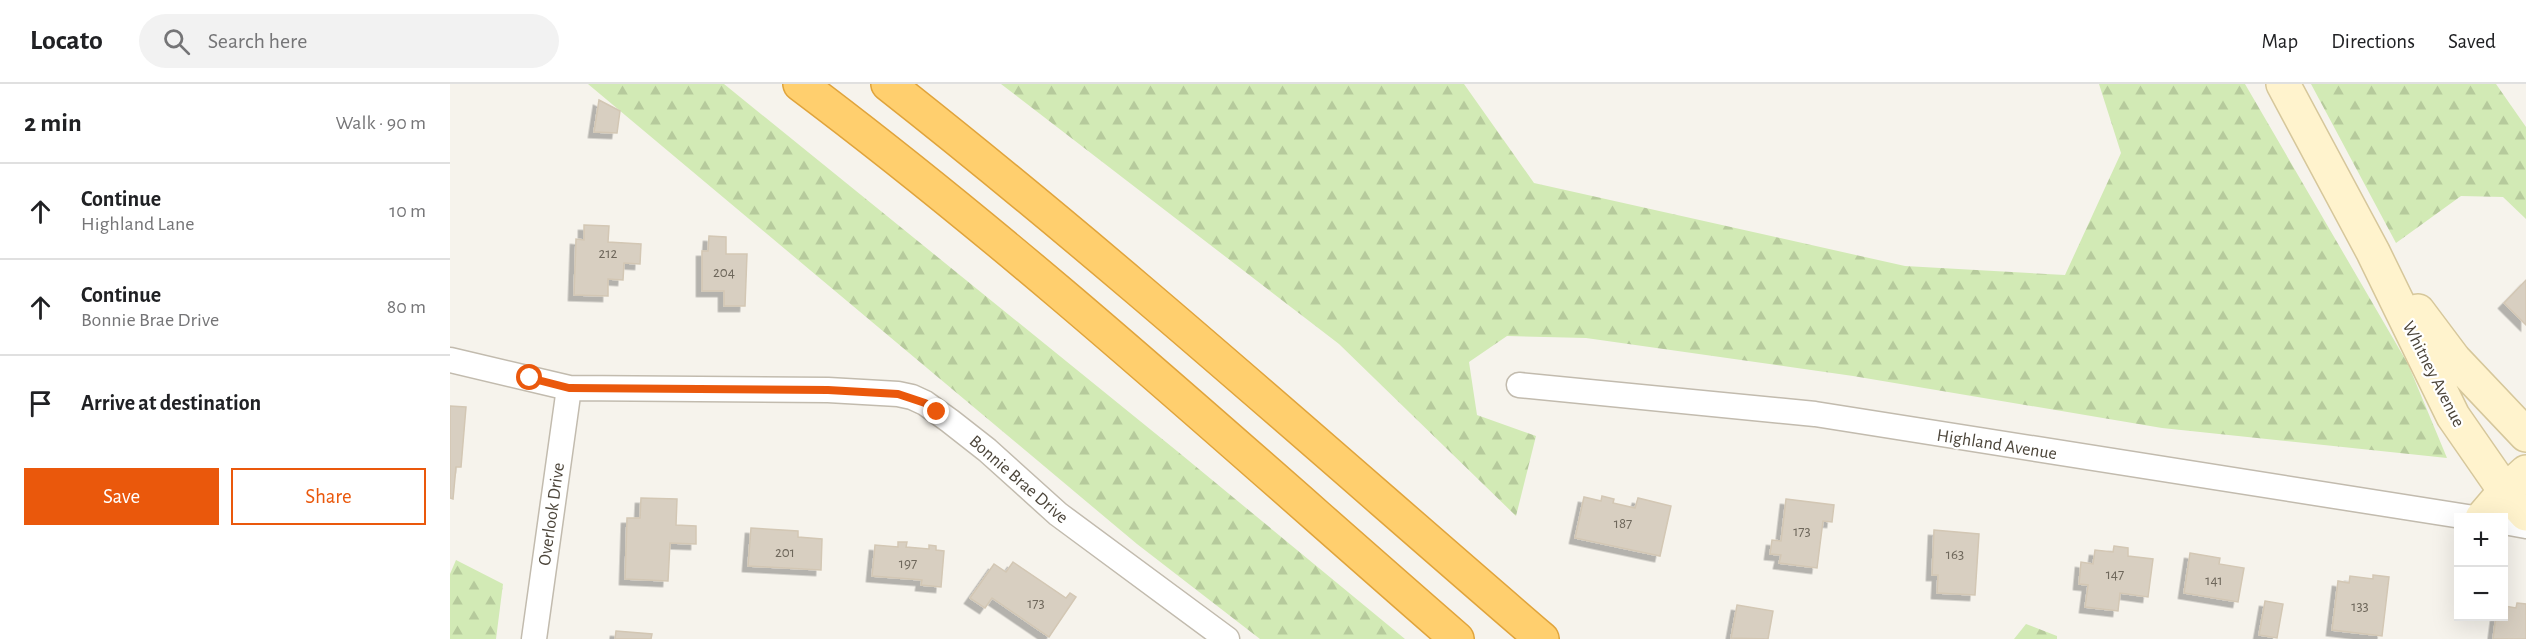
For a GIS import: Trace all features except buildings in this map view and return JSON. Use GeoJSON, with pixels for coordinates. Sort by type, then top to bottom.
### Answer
{"type":"FeatureCollection","features":[{"type":"Feature","properties":{"kind":"highway"},"geometry":{"type":"LineString","coordinates":[[800,84],[1024,263],[1457,639]]}},
{"type":"Feature","properties":{"kind":"highway"},"geometry":{"type":"LineString","coordinates":[[888,84],[1059,221],[1179,322],[1542,639]]}},
{"type":"Feature","properties":{"kind":"main road","name":"Whitney Avenue"},"geometry":{"type":"LineString","coordinates":[[2283,84],[2373,252],[2453,416],[2515,500]]}},
{"type":"Feature","properties":{"kind":"main road","name":"Whitney Avenue"},"geometry":{"type":"LineString","coordinates":[[2373,252],[2454,359],[2526,435]]}},
{"type":"Feature","properties":{"kind":"main road"},"geometry":{"type":"LineString","coordinates":[[2491,513],[2515,500]]}},
{"type":"Feature","properties":{"kind":"street","name":"Bonnie Brae Drive"},"geometry":{"type":"LineString","coordinates":[[450,360],[569,388],[828,390],[898,394],[912,397],[925,403],[950,421],[987,450],[1058,514],[1227,639]]}},
{"type":"Feature","properties":{"kind":"street","name":"Highland Avenue"},"geometry":{"type":"LineString","coordinates":[[1519,385],[1815,414],[2454,515]]}},
{"type":"Feature","properties":{"kind":"street","name":"Overlook Drive"},"geometry":{"type":"LineString","coordinates":[[534,639],[569,388]]}},
{"type":"Feature","properties":{"kind":"street"},"geometry":{"type":"LineString","coordinates":[[2515,500],[2526,526]]}},
{"type":"Feature","properties":{"kind":"green space"},"geometry":{"type":"Polygon","coordinates":[[[588,84],[724,84],[1405,639],[1260,639],[1137,544],[588,84]]]}},
{"type":"Feature","properties":{"kind":"green space"},"geometry":{"type":"Polygon","coordinates":[[[1001,84],[1464,84],[1534,183],[1905,266],[2065,275],[2121,153],[2099,84],[2245,84],[2408,364],[2447,458],[2162,428],[1853,376],[1586,338],[1507,336],[1469,362],[1477,415],[1536,436],[1516,516],[1339,344],[1001,84]]]}},
{"type":"Feature","properties":{"kind":"green space"},"geometry":{"type":"Polygon","coordinates":[[[2311,84],[2496,84],[2526,127],[2526,219],[2503,197],[2461,196],[2396,243],[2311,84]]]}},
{"type":"Feature","properties":{"kind":"green space"},"geometry":{"type":"Polygon","coordinates":[[[456,560],[503,584],[496,639],[450,639],[450,574],[456,560]]]}},
{"type":"Feature","properties":{"kind":"green space"},"geometry":{"type":"Polygon","coordinates":[[[2026,624],[2057,636],[2057,639],[2014,639],[2026,624]]]}},
{"type":"Feature","properties":{"kind":"route"},"geometry":{"type":"LineString","coordinates":[[530,378],[569,388],[828,390],[898,394],[912,397],[937,412]]}}]}
